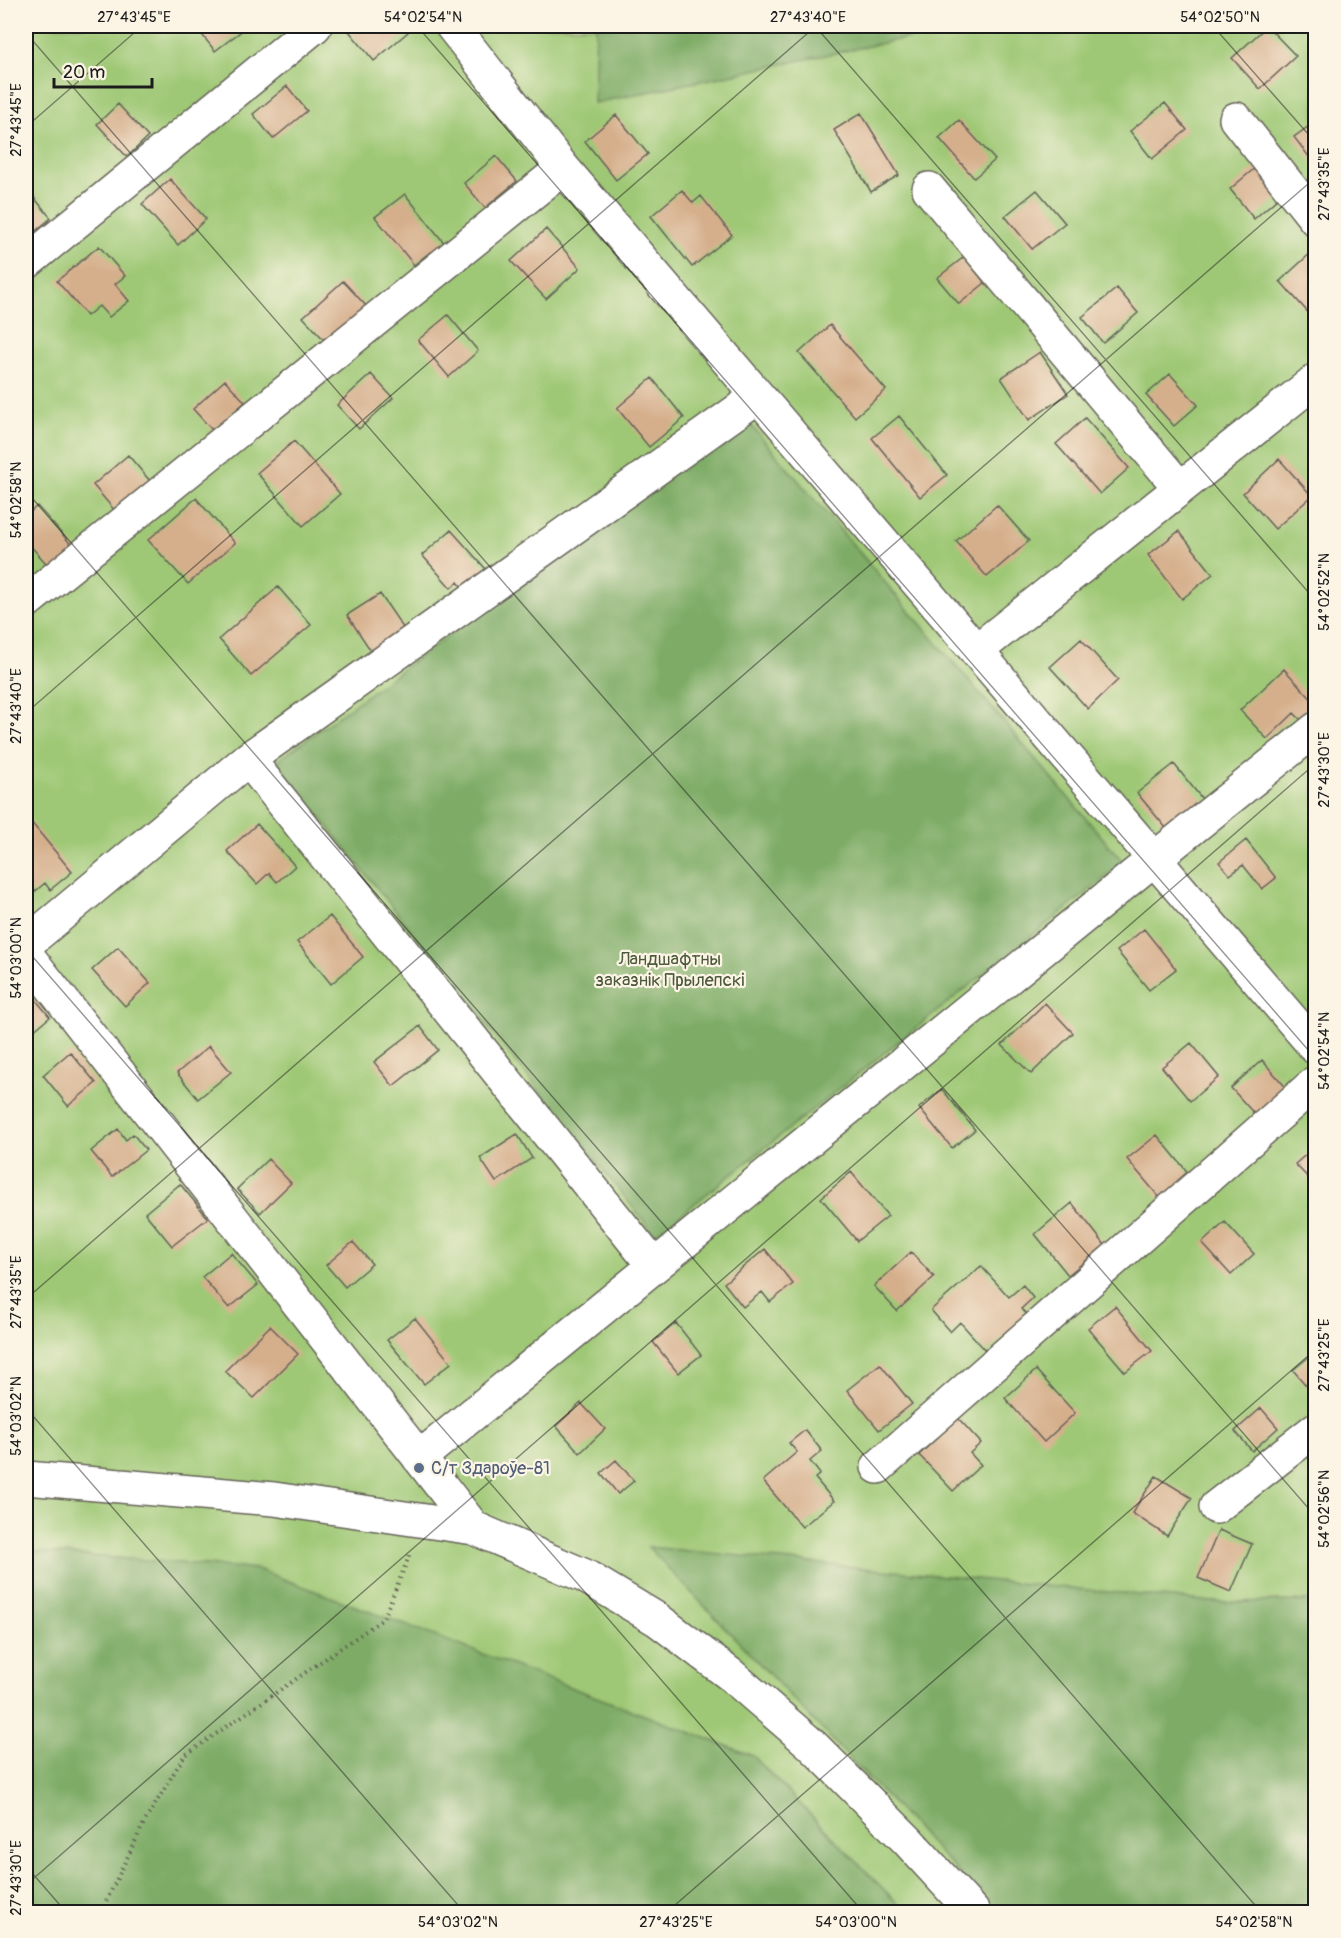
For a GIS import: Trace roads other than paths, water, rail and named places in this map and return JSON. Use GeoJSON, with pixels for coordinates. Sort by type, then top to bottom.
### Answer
{"type":"FeatureCollection","features":[{"type":"Feature","properties":{"kind":"lane"},"geometry":{"type":"LineString","coordinates":[[26,263],[315,26]]}},
{"type":"Feature","properties":{"kind":"lane"},"geometry":{"type":"LineString","coordinates":[[452,26],[563,168],[1316,1048]]}},
{"type":"Feature","properties":{"kind":"lane"},"geometry":{"type":"LineString","coordinates":[[1236,119],[1316,220]]}},
{"type":"Feature","properties":{"kind":"lane"},"geometry":{"type":"LineString","coordinates":[[26,602],[563,168]]}},
{"type":"Feature","properties":{"kind":"lane"},"geometry":{"type":"LineString","coordinates":[[929,189],[1180,488]]}},
{"type":"Feature","properties":{"kind":"lane"},"geometry":{"type":"LineString","coordinates":[[976,651],[1316,380]]}},
{"type":"Feature","properties":{"kind":"lane"},"geometry":{"type":"LineString","coordinates":[[26,944],[248,759],[757,397]]}},
{"type":"Feature","properties":{"kind":"lane"},"geometry":{"type":"LineString","coordinates":[[419,1458],[1316,729]]}},
{"type":"Feature","properties":{"kind":"lane"},"geometry":{"type":"LineString","coordinates":[[248,759],[654,1266]]}},
{"type":"Feature","properties":{"kind":"lane"},"geometry":{"type":"LineString","coordinates":[[26,954],[474,1528]]}},
{"type":"Feature","properties":{"kind":"lane"},"geometry":{"type":"LineString","coordinates":[[878,1467],[1316,1082]]}},
{"type":"Feature","properties":{"kind":"lane"},"geometry":{"type":"LineString","coordinates":[[1216,1507],[1316,1429]]}},
{"type":"Feature","properties":{"kind":"lane"},"geometry":{"type":"LineString","coordinates":[[26,1479],[274,1499],[474,1528],[585,1576],[658,1620],[731,1675],[812,1745],[908,1841],[973,1912]]}},
{"type":"Feature","properties":{"kind":"place","name":"С/т Здароўе-81"},"geometry":{"type":"Point","coordinates":[419,1468]}},
{"type":"Feature","properties":{"kind":"park label","name":"Ландшафтны заказнік Прылепскі"},"geometry":{"type":"Point","coordinates":[670,969]}}]}
